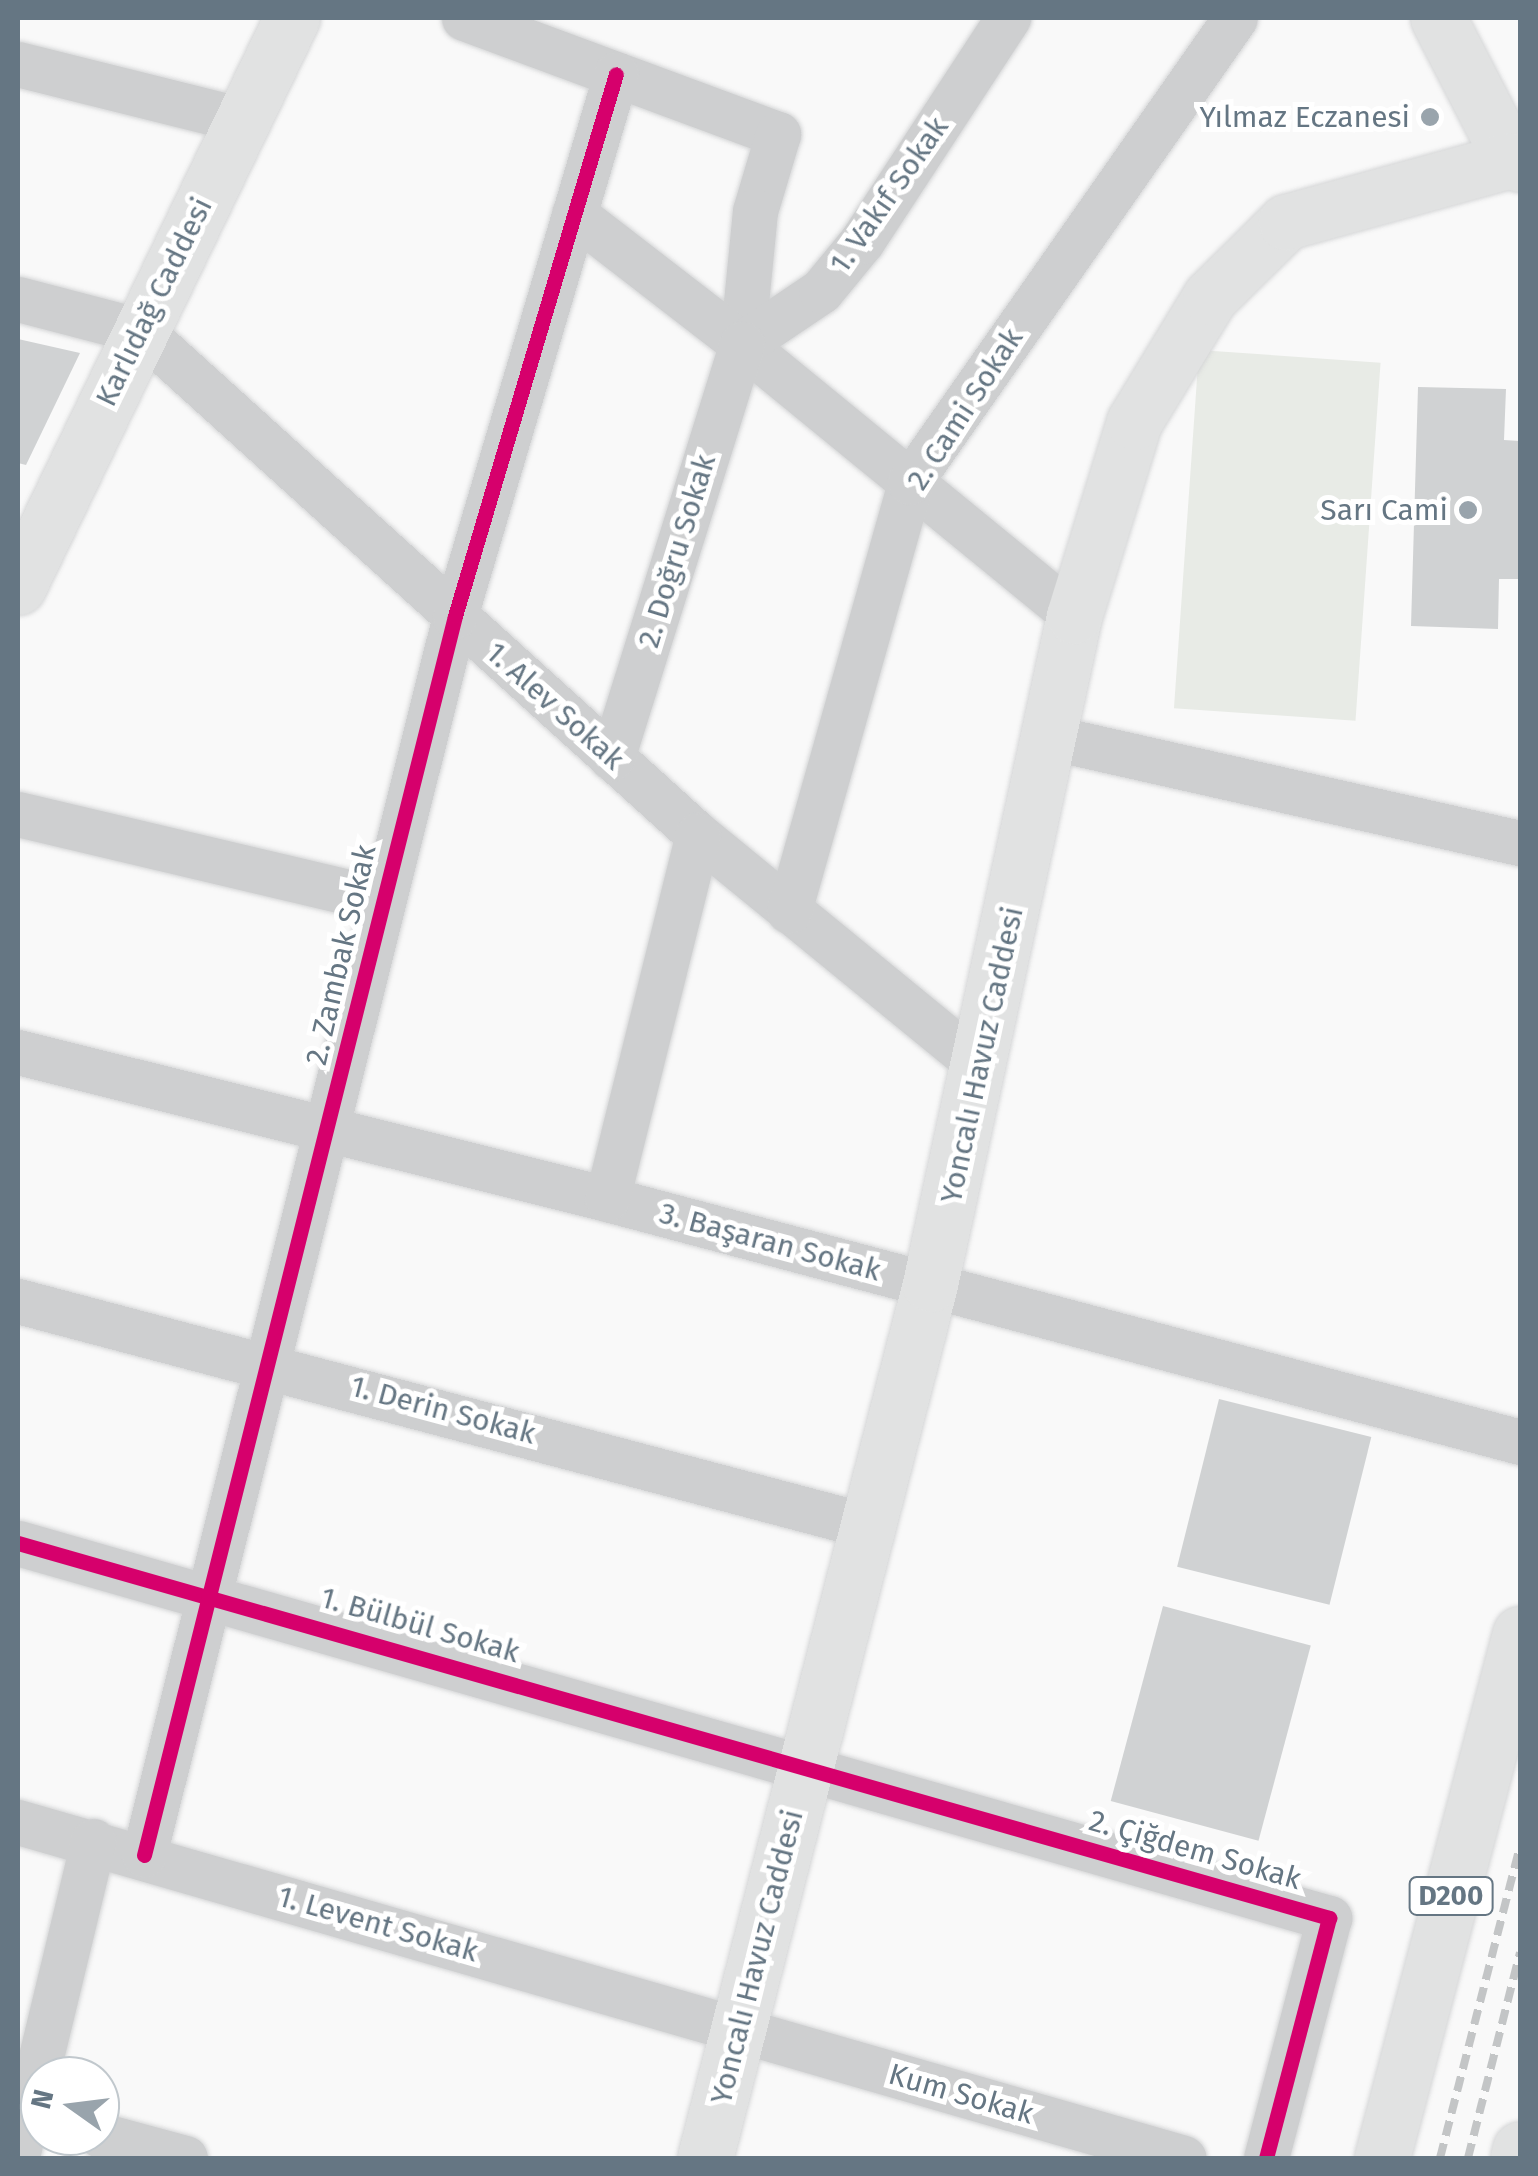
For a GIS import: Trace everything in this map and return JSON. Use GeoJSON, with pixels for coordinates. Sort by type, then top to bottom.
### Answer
{"type":"FeatureCollection","features":[{"type":"Feature","properties":{"kind":"main road","name":"Karlıdağ Caddesi"},"geometry":{"type":"LineString","coordinates":[[19,582],[292,18]]}},
{"type":"Feature","properties":{"kind":"main road"},"geometry":{"type":"LineString","coordinates":[[1438,18],[1517,148]]}},
{"type":"Feature","properties":{"kind":"main road","name":"Yoncalı Havuz Caddesi"},"geometry":{"type":"LineString","coordinates":[[705,2158],[982,1068],[1074,616],[1134,422],[1210,297],[1286,222],[1517,148]]}},
{"type":"Feature","properties":{"kind":"main road","name":"D200"},"geometry":{"type":"LineString","coordinates":[[1382,2158],[1520,1634]]}},
{"type":"Feature","properties":{"kind":"main road"},"geometry":{"type":"LineString","coordinates":[[1518,2158],[1520,2149]]}},
{"type":"Feature","properties":{"kind":"street"},"geometry":{"type":"LineString","coordinates":[[464,18],[616,74]]}},
{"type":"Feature","properties":{"kind":"street","name":"1. Vakıf Sokak"},"geometry":{"type":"LineString","coordinates":[[742,344],[821,291],[862,241],[1008,18]]}},
{"type":"Feature","properties":{"kind":"street","name":"2. Cami Sokak"},"geometry":{"type":"LineString","coordinates":[[789,911],[910,482],[1235,18]]}},
{"type":"Feature","properties":{"kind":"street"},"geometry":{"type":"LineString","coordinates":[[18,64],[242,120]]}},
{"type":"Feature","properties":{"kind":"street","name":"2. Zambak Sokak"},"geometry":{"type":"LineString","coordinates":[[144,1855],[454,616],[616,74]]}},
{"type":"Feature","properties":{"kind":"street","name":"2. Doğru Sokak"},"geometry":{"type":"LineString","coordinates":[[612,758],[742,344],[755,211],[778,134],[616,74]]}},
{"type":"Feature","properties":{"kind":"street"},"geometry":{"type":"LineString","coordinates":[[574,214],[742,344],[1074,616]]}},
{"type":"Feature","properties":{"kind":"street"},"geometry":{"type":"LineString","coordinates":[[18,300],[140,331]]}},
{"type":"Feature","properties":{"kind":"street","name":"1. Alev Sokak"},"geometry":{"type":"LineString","coordinates":[[140,331],[698,835],[982,1068]]}},
{"type":"Feature","properties":{"kind":"street"},"geometry":{"type":"LineString","coordinates":[[1049,737],[1520,843]]}},
{"type":"Feature","properties":{"kind":"street"},"geometry":{"type":"LineString","coordinates":[[18,814],[381,900]]}},
{"type":"Feature","properties":{"kind":"street"},"geometry":{"type":"LineString","coordinates":[[607,1199],[698,835]]}},
{"type":"Feature","properties":{"kind":"street","name":"3. Başaran Sokak"},"geometry":{"type":"LineString","coordinates":[[18,1052],[607,1199],[1520,1442]]}},
{"type":"Feature","properties":{"kind":"street","name":"1. Derin Sokak"},"geometry":{"type":"LineString","coordinates":[[18,1301],[267,1362],[868,1526]]}},
{"type":"Feature","properties":{"kind":"street","name":"1. Bülbül Sokak"},"geometry":{"type":"LineString","coordinates":[[18,1543],[212,1594],[806,1764]]}},
{"type":"Feature","properties":{"kind":"street","name":"2. Çiğdem Sokak"},"geometry":{"type":"LineString","coordinates":[[806,1764],[1330,1918],[1266,2158]]}},
{"type":"Feature","properties":{"kind":"street","name":"1. Levent Sokak"},"geometry":{"type":"LineString","coordinates":[[18,1822],[144,1855],[738,2030]]}},
{"type":"Feature","properties":{"kind":"street"},"geometry":{"type":"LineString","coordinates":[[42,2056],[93,1841]]}},
{"type":"Feature","properties":{"kind":"street","name":"Kum Sokak"},"geometry":{"type":"LineString","coordinates":[[738,2030],[1184,2158]]}},
{"type":"Feature","properties":{"kind":"street"},"geometry":{"type":"LineString","coordinates":[[120,2140],[185,2158]]}},
{"type":"Feature","properties":{"kind":"shaded area"},"geometry":{"type":"Polygon","coordinates":[[[1199,350],[1381,363],[1356,721],[1174,708],[1199,350]]]}},
{"type":"Feature","properties":{"kind":"building"},"geometry":{"type":"Polygon","coordinates":[[[18,339],[80,353],[26,465],[18,463],[18,339]]]}},
{"type":"Feature","properties":{"kind":"building","name":"Sarı Cami"},"geometry":{"type":"Polygon","coordinates":[[[1418,387],[1506,389],[1504,440],[1520,441],[1520,579],[1499,579],[1498,629],[1411,626],[1418,387]]]}},
{"type":"Feature","properties":{"kind":"building"},"geometry":{"type":"Polygon","coordinates":[[[1219,1399],[1371,1437],[1329,1605],[1177,1567],[1219,1399]]]}},
{"type":"Feature","properties":{"kind":"building"},"geometry":{"type":"Polygon","coordinates":[[[1163,1606],[1311,1646],[1259,1841],[1111,1801],[1163,1606]]]}},
{"type":"Feature","properties":{"kind":"railway"},"geometry":{"type":"LineString","coordinates":[[1440,2158],[1520,1846]]}},
{"type":"Feature","properties":{"kind":"railway"},"geometry":{"type":"LineString","coordinates":[[1468,2158],[1520,1952]]}},
{"type":"Feature","properties":{"kind":"cycle path"},"geometry":{"type":"LineString","coordinates":[[144,1855],[455,616],[616,74]]}},
{"type":"Feature","properties":{"kind":"cycle path"},"geometry":{"type":"LineString","coordinates":[[18,1543],[1329,1918],[1266,2158]]}},
{"type":"Feature","properties":{"kind":"place","name":"Yılmaz Eczanesi"},"geometry":{"type":"Point","coordinates":[1430,117]}},
{"type":"Feature","properties":{"kind":"place","name":"Sarı Cami"},"geometry":{"type":"Point","coordinates":[1468,510]}}]}
